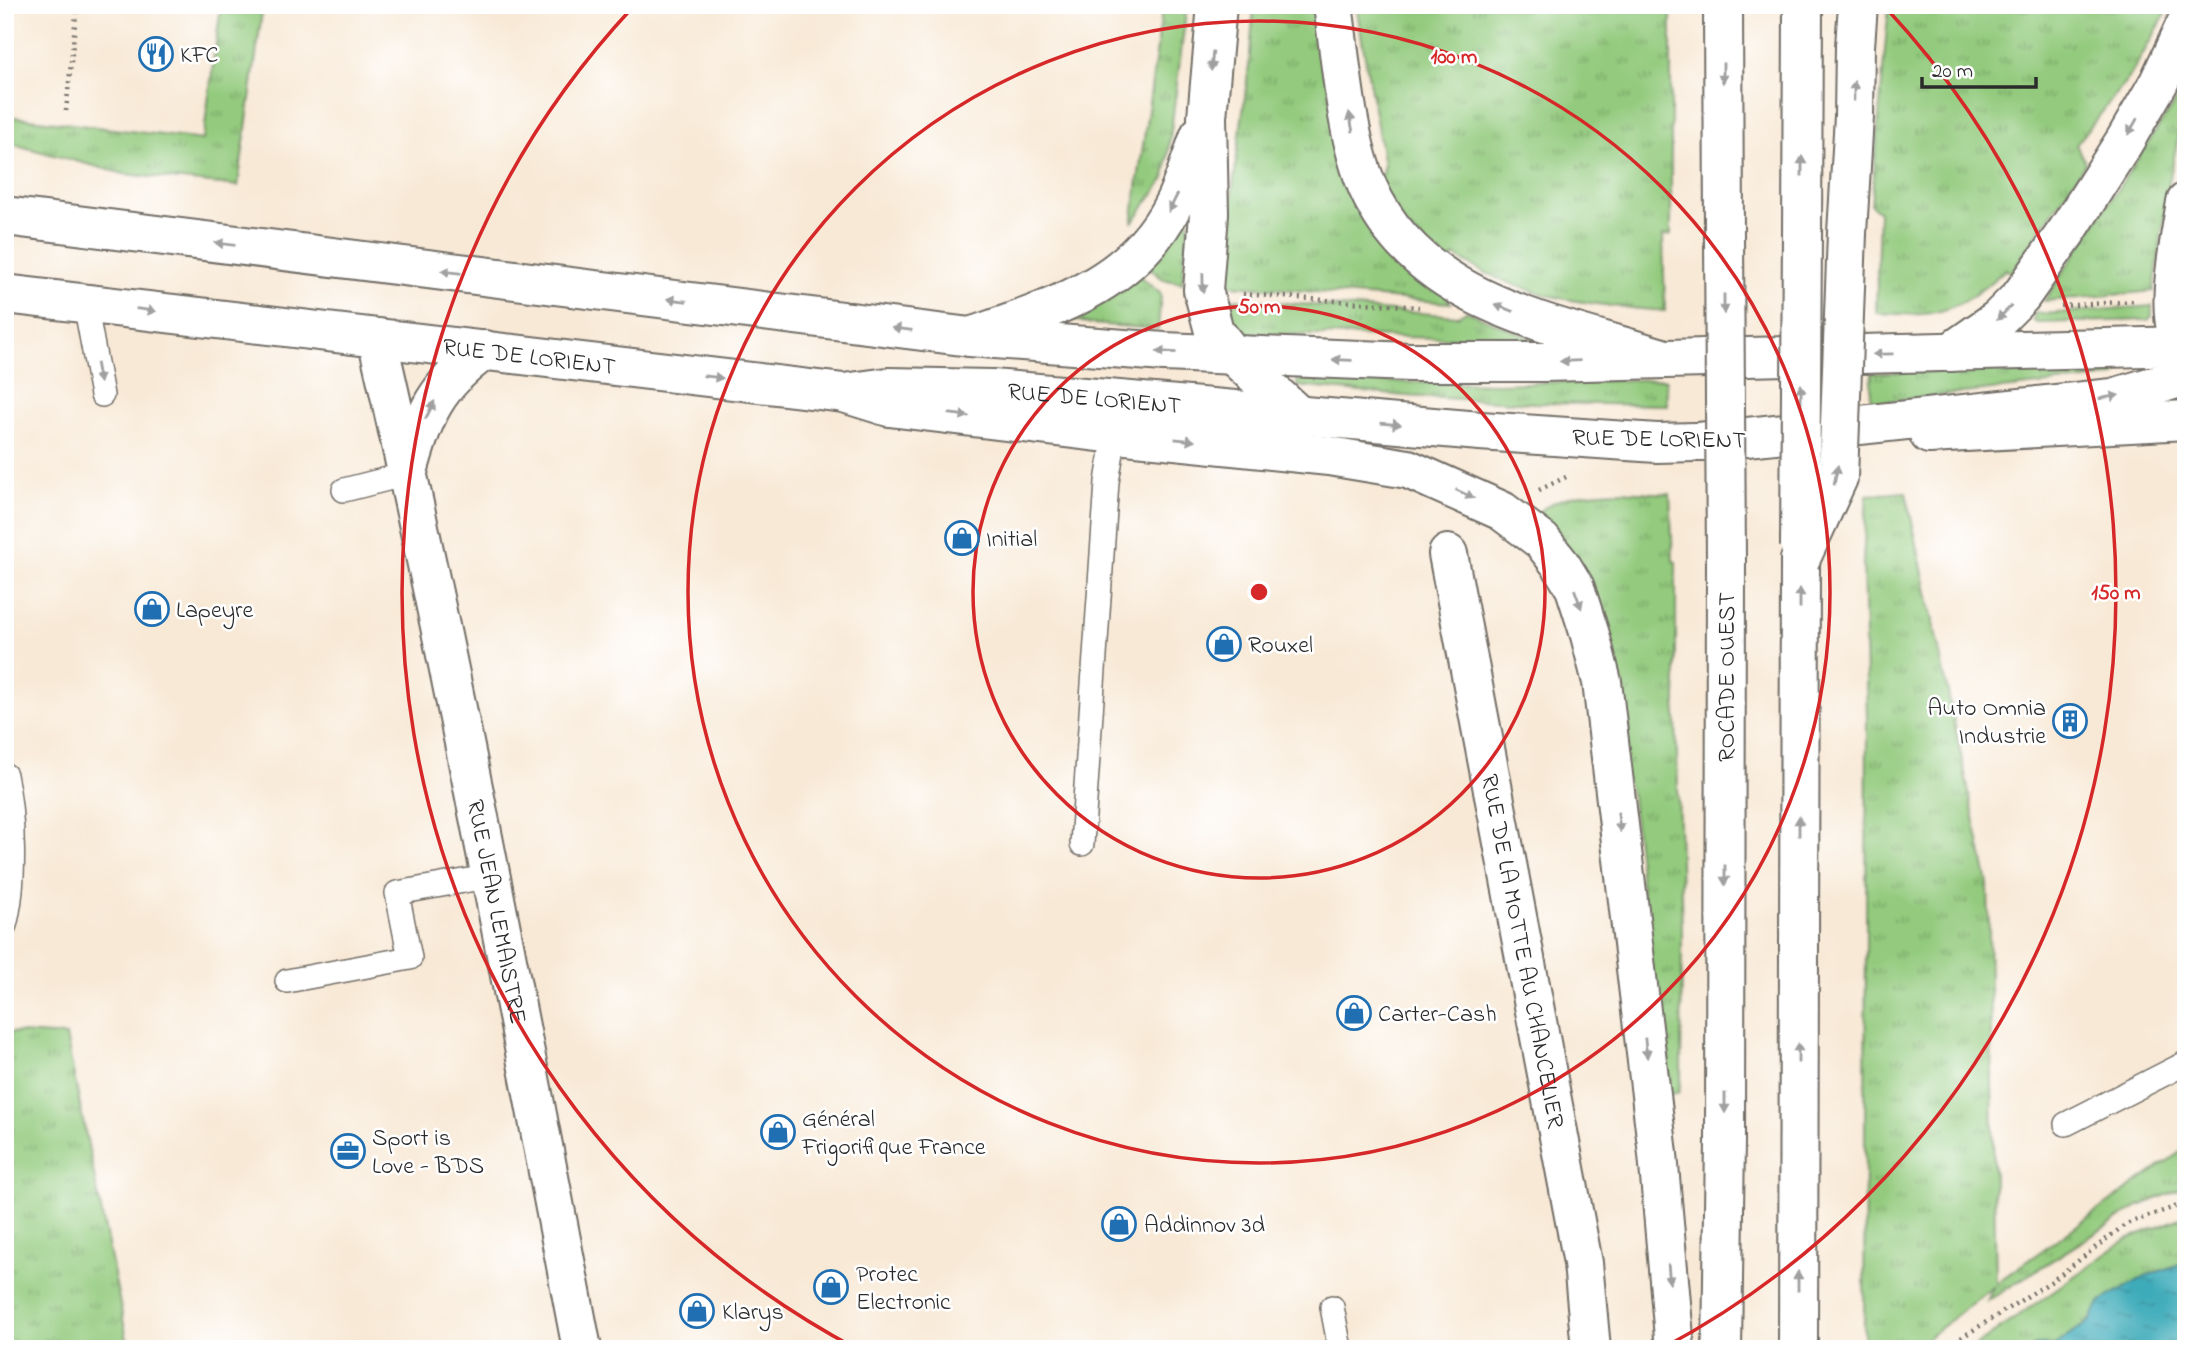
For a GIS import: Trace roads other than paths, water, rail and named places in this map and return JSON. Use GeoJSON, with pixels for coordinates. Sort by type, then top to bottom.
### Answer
{"type":"FeatureCollection","features":[{"type":"Feature","properties":{"kind":"main road"},"geometry":{"type":"LineString","coordinates":[[1217,5],[1207,117],[1209,214],[1203,290],[1214,331],[1234,356],[1299,416]]}},
{"type":"Feature","properties":{"kind":"main road"},"geometry":{"type":"LineString","coordinates":[[1333,5],[1352,128],[1368,188],[1385,219],[1408,247],[1424,263],[1467,292],[1532,319],[1662,358]]}},
{"type":"Feature","properties":{"kind":"main road","name":"ROCADE OUEST"},"geometry":{"type":"LineString","coordinates":[[1722,1349],[1726,562],[1723,5]]}},
{"type":"Feature","properties":{"kind":"main road"},"geometry":{"type":"LineString","coordinates":[[1798,1349],[1803,5]]}},
{"type":"Feature","properties":{"kind":"main road"},"geometry":{"type":"LineString","coordinates":[[1800,560],[1838,478],[1858,5]]}},
{"type":"Feature","properties":{"kind":"main road"},"geometry":{"type":"LineString","coordinates":[[1951,352],[1998,319],[2021,296],[2124,142],[2159,82],[2186,24]]}},
{"type":"Feature","properties":{"kind":"main road"},"geometry":{"type":"LineString","coordinates":[[970,337],[1047,311],[1095,288],[1131,260],[1160,227],[1175,201],[1207,117]]}},
{"type":"Feature","properties":{"kind":"main road"},"geometry":{"type":"LineString","coordinates":[[1700,442],[2113,398],[2184,356],[2173,283],[2186,202]]}},
{"type":"Feature","properties":{"kind":"main road","name":"RUE DE LORIENT"},"geometry":{"type":"LineString","coordinates":[[5,216],[970,337],[1062,346],[1410,362],[1544,362],[1951,352],[2184,356]]}},
{"type":"Feature","properties":{"kind":"main road","name":"RUE DE LORIENT"},"geometry":{"type":"LineString","coordinates":[[5,294],[844,393],[888,387],[992,389],[1480,431],[1657,443],[1917,435],[2186,420]]}},
{"type":"Feature","properties":{"kind":"main road","name":"RUE JEAN LEMAISTRE"},"geometry":{"type":"LineString","coordinates":[[377,338],[492,876],[582,1349]]}},
{"type":"Feature","properties":{"kind":"main road","name":"RUE JEAN LEMAISTRE"},"geometry":{"type":"LineString","coordinates":[[407,474],[418,433],[439,393],[462,367],[485,350]]}},
{"type":"Feature","properties":{"kind":"main road"},"geometry":{"type":"LineString","coordinates":[[844,393],[889,407],[1329,456],[1408,470],[1502,511],[1542,541],[1561,565],[1578,600],[1602,682],[1658,1154],[1675,1349]]}},
{"type":"Feature","properties":{"kind":"main road","name":"RUE DE LA MOTTE AU CHANCELIER"},"geometry":{"type":"LineString","coordinates":[[1448,554],[1583,1263],[1591,1349]]}},
{"type":"Feature","properties":{"kind":"lane"},"geometry":{"type":"LineString","coordinates":[[85,303],[102,395]]}},
{"type":"Feature","properties":{"kind":"lane"},"geometry":{"type":"LineString","coordinates":[[1082,844],[1107,482],[1115,434]]}},
{"type":"Feature","properties":{"kind":"lane"},"geometry":{"type":"LineString","coordinates":[[344,490],[407,474]]}},
{"type":"Feature","properties":{"kind":"lane"},"geometry":{"type":"LineString","coordinates":[[5,775],[12,854],[9,912],[5,925]]}},
{"type":"Feature","properties":{"kind":"lane"},"geometry":{"type":"LineString","coordinates":[[287,981],[410,958],[397,893],[492,876]]}},
{"type":"Feature","properties":{"kind":"lane"},"geometry":{"type":"LineString","coordinates":[[2066,1124],[2186,1063]]}},
{"type":"Feature","properties":{"kind":"lane"},"geometry":{"type":"LineString","coordinates":[[1332,1307],[1340,1349]]}},
{"type":"Feature","properties":{"kind":"water"},"geometry":{"type":"Polygon","coordinates":[[[2186,1262],[2186,1349],[2031,1349],[2037,1345],[2055,1345],[2091,1320],[2099,1302],[2145,1276],[2186,1262]]]}},
{"type":"Feature","properties":{"kind":"place","name":"KFC"},"geometry":{"type":"Point","coordinates":[156,54]}},
{"type":"Feature","properties":{"kind":"place","name":"Initial"},"geometry":{"type":"Point","coordinates":[962,538]}},
{"type":"Feature","properties":{"kind":"place","name":"Lapeyre"},"geometry":{"type":"Point","coordinates":[152,609]}},
{"type":"Feature","properties":{"kind":"place","name":"Rouxel"},"geometry":{"type":"Point","coordinates":[1224,644]}},
{"type":"Feature","properties":{"kind":"place","name":"Auto Omnia Industrie"},"geometry":{"type":"Point","coordinates":[2070,721]}},
{"type":"Feature","properties":{"kind":"place","name":"Carter-Cash"},"geometry":{"type":"Point","coordinates":[1354,1013]}},
{"type":"Feature","properties":{"kind":"place","name":"Général Frigorifique France"},"geometry":{"type":"Point","coordinates":[778,1132]}},
{"type":"Feature","properties":{"kind":"place","name":"Sport is Love - BDS"},"geometry":{"type":"Point","coordinates":[348,1151]}},
{"type":"Feature","properties":{"kind":"place","name":"Addinnov 3d"},"geometry":{"type":"Point","coordinates":[1119,1224]}},
{"type":"Feature","properties":{"kind":"place","name":"Protec Electronic"},"geometry":{"type":"Point","coordinates":[831,1287]}},
{"type":"Feature","properties":{"kind":"place","name":"Klarys"},"geometry":{"type":"Point","coordinates":[697,1311]}}]}
